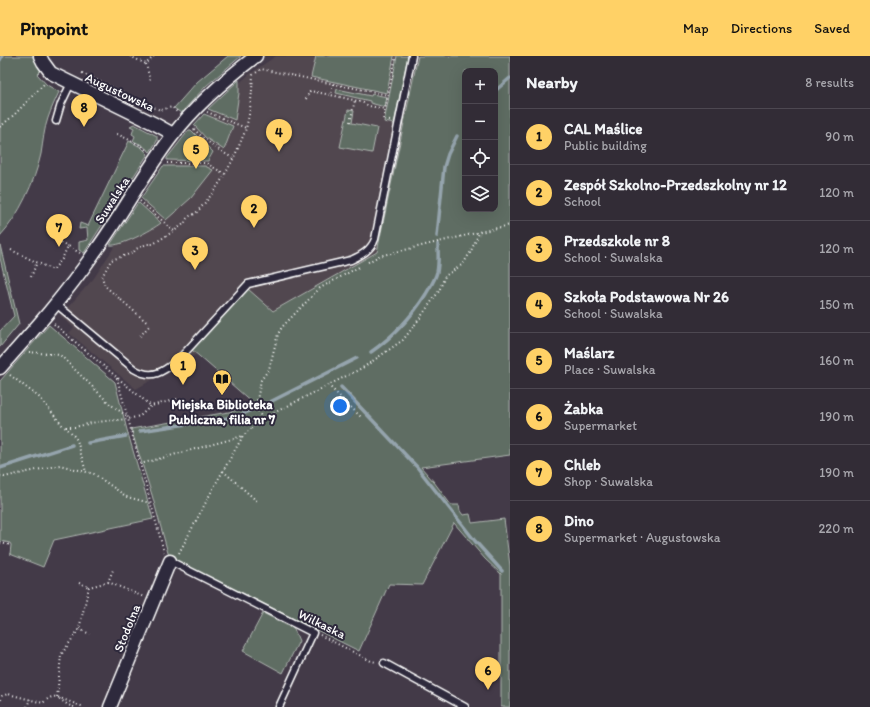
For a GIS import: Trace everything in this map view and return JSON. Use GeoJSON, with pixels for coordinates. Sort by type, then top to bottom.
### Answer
{"type":"FeatureCollection","features":[{"type":"Feature","properties":{"kind":"street","name":"Augustowska"},"geometry":{"type":"LineString","coordinates":[[40,56],[52,73],[174,134]]}},
{"type":"Feature","properties":{"kind":"street","name":"Suwalska"},"geometry":{"type":"LineString","coordinates":[[3,370],[94,254],[155,160],[174,134],[183,118],[256,56]]}},
{"type":"Feature","properties":{"kind":"street","name":"Stodolna"},"geometry":{"type":"LineString","coordinates":[[110,707],[168,558]]}},
{"type":"Feature","properties":{"kind":"lane"},"geometry":{"type":"LineString","coordinates":[[56,304],[139,372],[152,374],[166,369],[178,360],[248,284],[351,260],[361,255],[372,247],[375,239],[412,56]]}},
{"type":"Feature","properties":{"kind":"lane"},"geometry":{"type":"LineString","coordinates":[[56,121],[61,104],[71,83]]}},
{"type":"Feature","properties":{"kind":"lane","name":"Wilkaska"},"geometry":{"type":"LineString","coordinates":[[168,558],[313,633]]}},
{"type":"Feature","properties":{"kind":"lane"},"geometry":{"type":"LineString","coordinates":[[279,707],[313,633]]}},
{"type":"Feature","properties":{"kind":"lane"},"geometry":{"type":"LineString","coordinates":[[384,663],[465,707]]}},
{"type":"Feature","properties":{"kind":"lane"},"geometry":{"type":"LineString","coordinates":[[448,707],[452,700]]}},
{"type":"Feature","properties":{"kind":"path"},"geometry":{"type":"LineString","coordinates":[[130,56],[146,64],[150,80]]}},
{"type":"Feature","properties":{"kind":"path"},"geometry":{"type":"LineString","coordinates":[[146,64],[154,56]]}},
{"type":"Feature","properties":{"kind":"path"},"geometry":{"type":"LineString","coordinates":[[396,56],[383,120],[399,123]]}},
{"type":"Feature","properties":{"kind":"path"},"geometry":{"type":"LineString","coordinates":[[140,336],[150,325],[105,286],[102,277],[111,260],[133,252],[147,244],[153,244],[185,223],[185,220],[202,207],[234,159],[246,128],[250,114],[253,74],[261,69],[388,95]]}},
{"type":"Feature","properties":{"kind":"path"},"geometry":{"type":"LineString","coordinates":[[0,127],[42,87],[52,73]]}},
{"type":"Feature","properties":{"kind":"path"},"geometry":{"type":"LineString","coordinates":[[82,73],[160,110],[172,108],[203,139],[234,159]]}},
{"type":"Feature","properties":{"kind":"path"},"geometry":{"type":"LineString","coordinates":[[331,95],[333,84]]}},
{"type":"Feature","properties":{"kind":"path"},"geometry":{"type":"LineString","coordinates":[[306,99],[310,91],[355,100],[369,106],[385,109]]}},
{"type":"Feature","properties":{"kind":"path"},"geometry":{"type":"LineString","coordinates":[[350,122],[355,100]]}},
{"type":"Feature","properties":{"kind":"path"},"geometry":{"type":"LineString","coordinates":[[204,110],[246,128]]}},
{"type":"Feature","properties":{"kind":"path"},"geometry":{"type":"LineString","coordinates":[[117,134],[142,146],[150,154]]}},
{"type":"Feature","properties":{"kind":"path"},"geometry":{"type":"LineString","coordinates":[[161,163],[206,163],[225,174]]}},
{"type":"Feature","properties":{"kind":"path"},"geometry":{"type":"LineString","coordinates":[[138,199],[174,231]]}},
{"type":"Feature","properties":{"kind":"path"},"geometry":{"type":"LineString","coordinates":[[366,263],[379,256],[510,225]]}},
{"type":"Feature","properties":{"kind":"path"},"geometry":{"type":"LineString","coordinates":[[117,378],[150,504],[168,558],[178,553],[243,436],[262,419],[364,367],[403,340],[439,291],[444,276],[463,264],[470,254],[480,231]]}},
{"type":"Feature","properties":{"kind":"path"},"geometry":{"type":"LineString","coordinates":[[53,239],[85,255]]}},
{"type":"Feature","properties":{"kind":"path"},"geometry":{"type":"LineString","coordinates":[[11,250],[53,270],[62,259],[68,246]]}},
{"type":"Feature","properties":{"kind":"path"},"geometry":{"type":"LineString","coordinates":[[31,277],[37,262]]}},
{"type":"Feature","properties":{"kind":"path"},"geometry":{"type":"LineString","coordinates":[[262,419],[256,405],[261,380],[269,368],[278,334],[282,327],[320,288],[359,267]]}},
{"type":"Feature","properties":{"kind":"path"},"geometry":{"type":"LineString","coordinates":[[50,321],[151,406]]}},
{"type":"Feature","properties":{"kind":"path"},"geometry":{"type":"LineString","coordinates":[[27,352],[33,351],[60,355],[110,404],[127,416]]}},
{"type":"Feature","properties":{"kind":"path"},"geometry":{"type":"LineString","coordinates":[[3,370],[40,398],[63,426],[70,431],[77,440],[86,473]]}},
{"type":"Feature","properties":{"kind":"path"},"geometry":{"type":"LineString","coordinates":[[328,385],[361,418]]}},
{"type":"Feature","properties":{"kind":"path"},"geometry":{"type":"LineString","coordinates":[[63,426],[75,427],[96,422],[128,419],[140,416],[151,406],[176,399]]}},
{"type":"Feature","properties":{"kind":"path"},"geometry":{"type":"LineString","coordinates":[[140,464],[243,436]]}},
{"type":"Feature","properties":{"kind":"path"},"geometry":{"type":"LineString","coordinates":[[0,476],[4,477],[60,466],[94,474],[127,497],[150,504]]}},
{"type":"Feature","properties":{"kind":"path"},"geometry":{"type":"LineString","coordinates":[[223,471],[258,502]]}},
{"type":"Feature","properties":{"kind":"path"},"geometry":{"type":"LineString","coordinates":[[0,543],[11,545]]}},
{"type":"Feature","properties":{"kind":"path"},"geometry":{"type":"LineString","coordinates":[[108,582],[113,568]]}},
{"type":"Feature","properties":{"kind":"path"},"geometry":{"type":"LineString","coordinates":[[79,584],[89,587],[108,582],[141,596]]}},
{"type":"Feature","properties":{"kind":"path"},"geometry":{"type":"LineString","coordinates":[[57,697],[61,655],[79,629],[89,587]]}},
{"type":"Feature","properties":{"kind":"path"},"geometry":{"type":"LineString","coordinates":[[79,629],[90,634]]}},
{"type":"Feature","properties":{"kind":"path","name":"Wilkaska"},"geometry":{"type":"LineString","coordinates":[[313,633],[326,637],[371,661],[384,663]]}},
{"type":"Feature","properties":{"kind":"path"},"geometry":{"type":"LineString","coordinates":[[0,700],[4,694],[8,694],[43,703]]}},
{"type":"Feature","properties":{"kind":"path"},"geometry":{"type":"LineString","coordinates":[[57,697],[68,705],[74,707]]}},
{"type":"Feature","properties":{"kind":"path"},"geometry":{"type":"LineString","coordinates":[[43,703],[48,699],[57,697],[84,707]]}},
{"type":"Feature","properties":{"kind":"path"},"geometry":{"type":"LineString","coordinates":[[27,707],[30,699]]}},
{"type":"Feature","properties":{"kind":"path"},"geometry":{"type":"LineString","coordinates":[[43,703],[44,707]]}},
{"type":"Feature","properties":{"kind":"shaded area"},"geometry":{"type":"Polygon","coordinates":[[[276,56],[418,56],[377,252],[273,311],[254,403],[197,354],[136,389],[69,333],[74,328],[60,316],[94,278],[182,143],[223,97],[251,73],[276,56]]]}},
{"type":"Feature","properties":{"kind":"green space"},"geometry":{"type":"Polygon","coordinates":[[[0,56],[34,56],[42,69],[37,74],[47,85],[59,92],[50,111],[35,175],[14,219],[0,236],[0,56]]]}},
{"type":"Feature","properties":{"kind":"green space"},"geometry":{"type":"Polygon","coordinates":[[[228,56],[241,56],[206,86],[181,113],[174,108],[197,82],[228,56]]]}},
{"type":"Feature","properties":{"kind":"green space"},"geometry":{"type":"Polygon","coordinates":[[[316,56],[394,56],[387,93],[311,77],[316,56]]]}},
{"type":"Feature","properties":{"kind":"green space"},"geometry":{"type":"Polygon","coordinates":[[[397,56],[408,56],[394,124],[384,122],[397,56]]]}},
{"type":"Feature","properties":{"kind":"green space"},"geometry":{"type":"Polygon","coordinates":[[[418,56],[510,56],[510,455],[421,467],[451,505],[459,505],[460,511],[463,515],[470,514],[472,523],[504,519],[510,566],[510,707],[501,707],[501,574],[485,559],[454,523],[422,585],[389,584],[359,651],[171,558],[168,553],[152,495],[131,429],[240,410],[253,403],[192,350],[248,289],[273,311],[377,252],[418,56]]]}},
{"type":"Feature","properties":{"kind":"green space"},"geometry":{"type":"Polygon","coordinates":[[[239,80],[239,93],[235,120],[208,109],[239,80]]]}},
{"type":"Feature","properties":{"kind":"green space"},"geometry":{"type":"Polygon","coordinates":[[[337,89],[371,96],[372,94],[387,97],[385,107],[370,103],[370,101],[336,93],[337,89]]]}},
{"type":"Feature","properties":{"kind":"green space"},"geometry":{"type":"Polygon","coordinates":[[[348,110],[354,111],[352,123],[377,128],[372,153],[340,147],[348,110]]]}},
{"type":"Feature","properties":{"kind":"green space"},"geometry":{"type":"Polygon","coordinates":[[[204,114],[233,126],[224,150],[206,138],[194,125],[204,114]]]}},
{"type":"Feature","properties":{"kind":"green space"},"geometry":{"type":"Polygon","coordinates":[[[134,124],[157,136],[157,141],[150,152],[142,145],[133,141],[135,136],[132,134],[134,128],[130,126],[134,124]]]}},
{"type":"Feature","properties":{"kind":"green space"},"geometry":{"type":"Polygon","coordinates":[[[189,130],[191,130],[213,152],[208,161],[167,160],[167,158],[189,130]]]}},
{"type":"Feature","properties":{"kind":"green space"},"geometry":{"type":"Polygon","coordinates":[[[129,141],[141,147],[148,154],[84,253],[79,250],[79,242],[88,240],[87,228],[79,229],[80,223],[88,226],[129,141]]]}},
{"type":"Feature","properties":{"kind":"green space"},"geometry":{"type":"Polygon","coordinates":[[[163,166],[205,166],[213,170],[191,198],[166,220],[141,198],[163,166]]]}},
{"type":"Feature","properties":{"kind":"green space"},"geometry":{"type":"Polygon","coordinates":[[[139,203],[161,223],[144,234],[128,241],[110,245],[137,204],[139,203]]]}},
{"type":"Feature","properties":{"kind":"green space"},"geometry":{"type":"Polygon","coordinates":[[[0,245],[19,324],[0,347],[0,331],[14,316],[0,258],[0,245]]]}},
{"type":"Feature","properties":{"kind":"green space"},"geometry":{"type":"Polygon","coordinates":[[[49,325],[115,382],[127,430],[153,519],[54,540],[43,567],[10,554],[10,543],[0,541],[0,381],[49,325]]]}},
{"type":"Feature","properties":{"kind":"green space"},"geometry":{"type":"Polygon","coordinates":[[[263,613],[294,629],[299,641],[283,673],[243,651],[263,613]]]}},
{"type":"Feature","properties":{"kind":"waterway"},"geometry":{"type":"LineString","coordinates":[[0,60],[2,56]]}},
{"type":"Feature","properties":{"kind":"waterway"},"geometry":{"type":"LineString","coordinates":[[498,88],[510,78]]}},
{"type":"Feature","properties":{"kind":"waterway"},"geometry":{"type":"LineString","coordinates":[[437,236],[444,167],[448,154],[457,136]]}},
{"type":"Feature","properties":{"kind":"waterway"},"geometry":{"type":"LineString","coordinates":[[371,352],[402,326],[426,294],[434,281],[437,272],[438,244]]}},
{"type":"Feature","properties":{"kind":"waterway"},"geometry":{"type":"LineString","coordinates":[[264,405],[357,358]]}},
{"type":"Feature","properties":{"kind":"waterway"},"geometry":{"type":"LineString","coordinates":[[341,387],[417,467],[475,541],[502,571]]}},
{"type":"Feature","properties":{"kind":"waterway"},"geometry":{"type":"LineString","coordinates":[[140,431],[235,417],[250,411]]}},
{"type":"Feature","properties":{"kind":"waterway"},"geometry":{"type":"LineString","coordinates":[[88,443],[126,436]]}},
{"type":"Feature","properties":{"kind":"waterway"},"geometry":{"type":"LineString","coordinates":[[0,468],[72,445]]}},
{"type":"Feature","properties":{"kind":"place","name":"Dino"},"geometry":{"type":"Point","coordinates":[84,127]}},
{"type":"Feature","properties":{"kind":"place","name":"Szkoła Podstawowa Nr 26"},"geometry":{"type":"Point","coordinates":[279,152]}},
{"type":"Feature","properties":{"kind":"place","name":"Maślarz"},"geometry":{"type":"Point","coordinates":[196,169]}},
{"type":"Feature","properties":{"kind":"place","name":"Zespół Szkolno-Przedszkolny nr 12"},"geometry":{"type":"Point","coordinates":[254,228]}},
{"type":"Feature","properties":{"kind":"place","name":"Chleb"},"geometry":{"type":"Point","coordinates":[59,247]}},
{"type":"Feature","properties":{"kind":"place","name":"Przedszkole nr 8"},"geometry":{"type":"Point","coordinates":[195,270]}},
{"type":"Feature","properties":{"kind":"place","name":"CAL Maślice"},"geometry":{"type":"Point","coordinates":[183,385]}},
{"type":"Feature","properties":{"kind":"place","name":"Miejska Biblioteka Publiczna, filia nr 7"},"geometry":{"type":"Point","coordinates":[222,396]}},
{"type":"Feature","properties":{"kind":"place","name":"Żabka"},"geometry":{"type":"Point","coordinates":[488,690]}}]}
